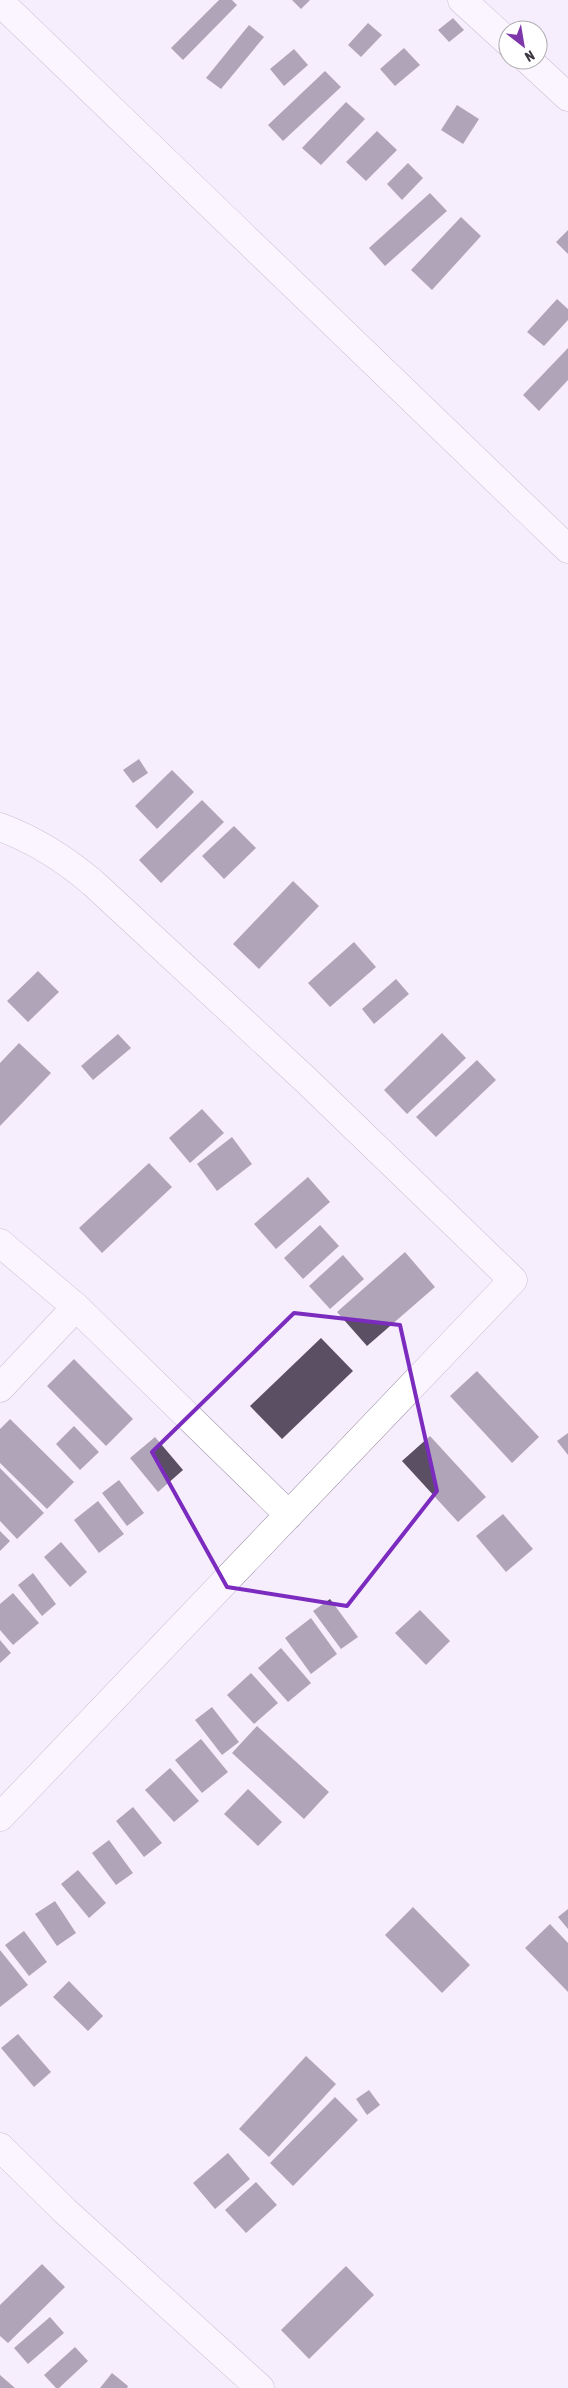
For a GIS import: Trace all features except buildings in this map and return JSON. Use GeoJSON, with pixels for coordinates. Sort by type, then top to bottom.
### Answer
{"type":"FeatureCollection","features":[{"type":"Feature","properties":{"kind":"street"},"geometry":{"type":"LineString","coordinates":[[462,0],[498,33]]}},
{"type":"Feature","properties":{"kind":"street"},"geometry":{"type":"LineString","coordinates":[[0,2],[568,549]]}},
{"type":"Feature","properties":{"kind":"street"},"geometry":{"type":"LineString","coordinates":[[539,70],[568,97]]}},
{"type":"Feature","properties":{"kind":"street"},"geometry":{"type":"LineString","coordinates":[[0,827],[23,836],[70,863],[93,883],[307,1081],[513,1280],[0,1817]]}},
{"type":"Feature","properties":{"kind":"street"},"geometry":{"type":"LineString","coordinates":[[0,1243],[76,1307],[290,1515]]}},
{"type":"Feature","properties":{"kind":"street"},"geometry":{"type":"LineString","coordinates":[[0,1388],[76,1307]]}},
{"type":"Feature","properties":{"kind":"street"},"geometry":{"type":"LineString","coordinates":[[0,2147],[65,2211],[260,2388]]}},
{"type":"Feature","properties":{"kind":"highlighted area"},"geometry":{"type":"Polygon","coordinates":[[[294,1313],[400,1325],[437,1491],[347,1606],[227,1587],[152,1452],[294,1313]]]}}]}
